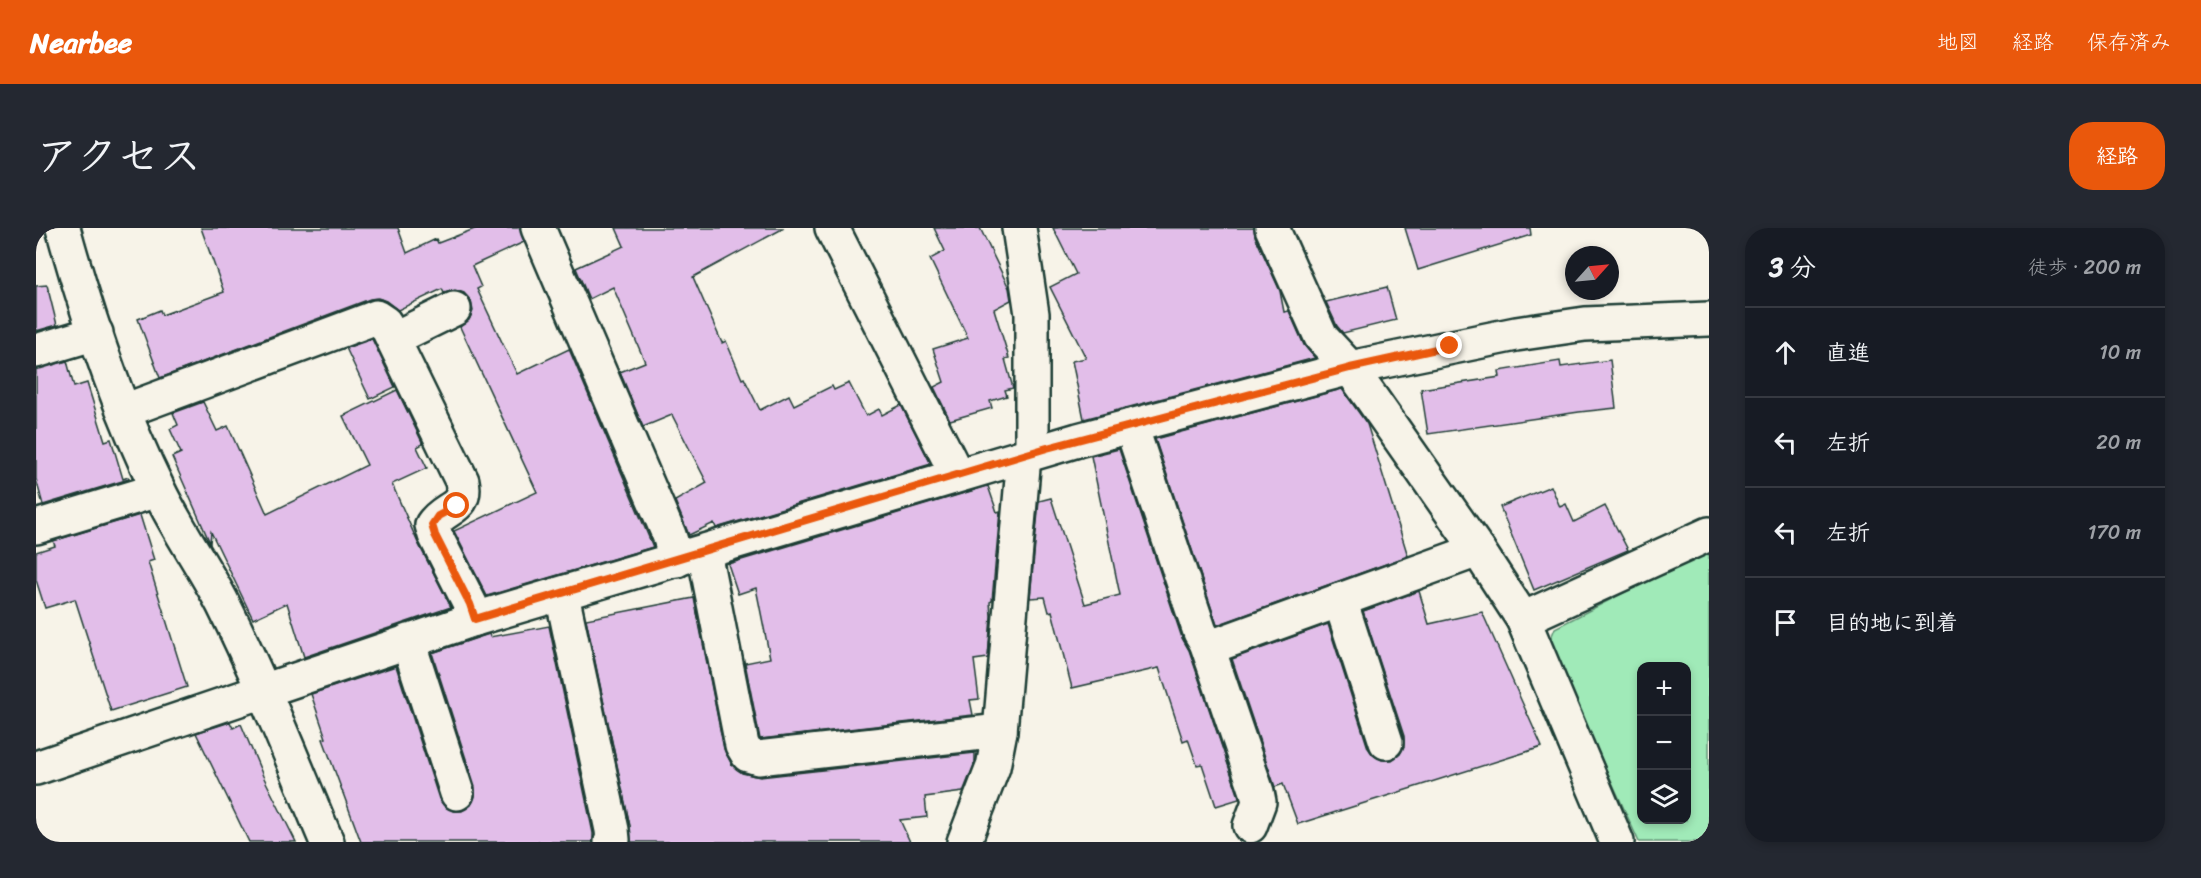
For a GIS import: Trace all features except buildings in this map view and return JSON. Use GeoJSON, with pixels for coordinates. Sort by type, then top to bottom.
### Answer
{"type":"FeatureCollection","features":[{"type":"Feature","properties":{"kind":"street"},"geometry":{"type":"LineString","coordinates":[[63,228],[79,285],[124,411],[158,489],[222,602],[264,690],[327,842]]}},
{"type":"Feature","properties":{"kind":"street"},"geometry":{"type":"LineString","coordinates":[[538,228],[669,535],[691,556],[742,745],[748,755],[758,758],[1000,731]]}},
{"type":"Feature","properties":{"kind":"street"},"geometry":{"type":"LineString","coordinates":[[832,228],[957,475]]}},
{"type":"Feature","properties":{"kind":"street"},"geometry":{"type":"LineString","coordinates":[[964,842],[993,767],[1000,731],[1028,454],[1032,314],[1019,228]]}},
{"type":"Feature","properties":{"kind":"street"},"geometry":{"type":"LineString","coordinates":[[1272,228],[1321,338],[1350,368],[1478,550],[1523,619],[1617,842]]}},
{"type":"Feature","properties":{"kind":"street"},"geometry":{"type":"LineString","coordinates":[[393,339],[454,309]]}},
{"type":"Feature","properties":{"kind":"street"},"geometry":{"type":"LineString","coordinates":[[124,411],[376,317],[385,323],[462,482],[464,492],[462,499],[457,506],[438,516],[432,525],[475,619]]}},
{"type":"Feature","properties":{"kind":"street"},"geometry":{"type":"LineString","coordinates":[[36,768],[475,619],[1028,454],[1131,426],[1350,368],[1450,346],[1585,324],[1709,319]]}},
{"type":"Feature","properties":{"kind":"street"},"geometry":{"type":"LineString","coordinates":[[36,351],[96,333]]}},
{"type":"Feature","properties":{"kind":"street"},"geometry":{"type":"LineString","coordinates":[[1131,426],[1200,632],[1206,642],[1257,792],[1259,802],[1250,826]]}},
{"type":"Feature","properties":{"kind":"street"},"geometry":{"type":"LineString","coordinates":[[36,527],[158,489]]}},
{"type":"Feature","properties":{"kind":"street"},"geometry":{"type":"LineString","coordinates":[[1523,619],[1709,534]]}},
{"type":"Feature","properties":{"kind":"street"},"geometry":{"type":"LineString","coordinates":[[1206,642],[1216,645],[1478,550]]}},
{"type":"Feature","properties":{"kind":"street"},"geometry":{"type":"LineString","coordinates":[[561,595],[612,830],[613,840],[611,842]]}},
{"type":"Feature","properties":{"kind":"street"},"geometry":{"type":"LineString","coordinates":[[1340,600],[1386,742]]}},
{"type":"Feature","properties":{"kind":"street"},"geometry":{"type":"LineString","coordinates":[[408,641],[457,793]]}},
{"type":"Feature","properties":{"kind":"green space"},"geometry":{"type":"Polygon","coordinates":[[[1709,549],[1709,842],[1639,842],[1549,643],[1555,628],[1709,549]]]}},
{"type":"Feature","properties":{"kind":"route"},"geometry":{"type":"LineString","coordinates":[[457,506],[438,516],[432,525],[475,619],[1047,448],[1350,368],[1450,346]]}}]}
